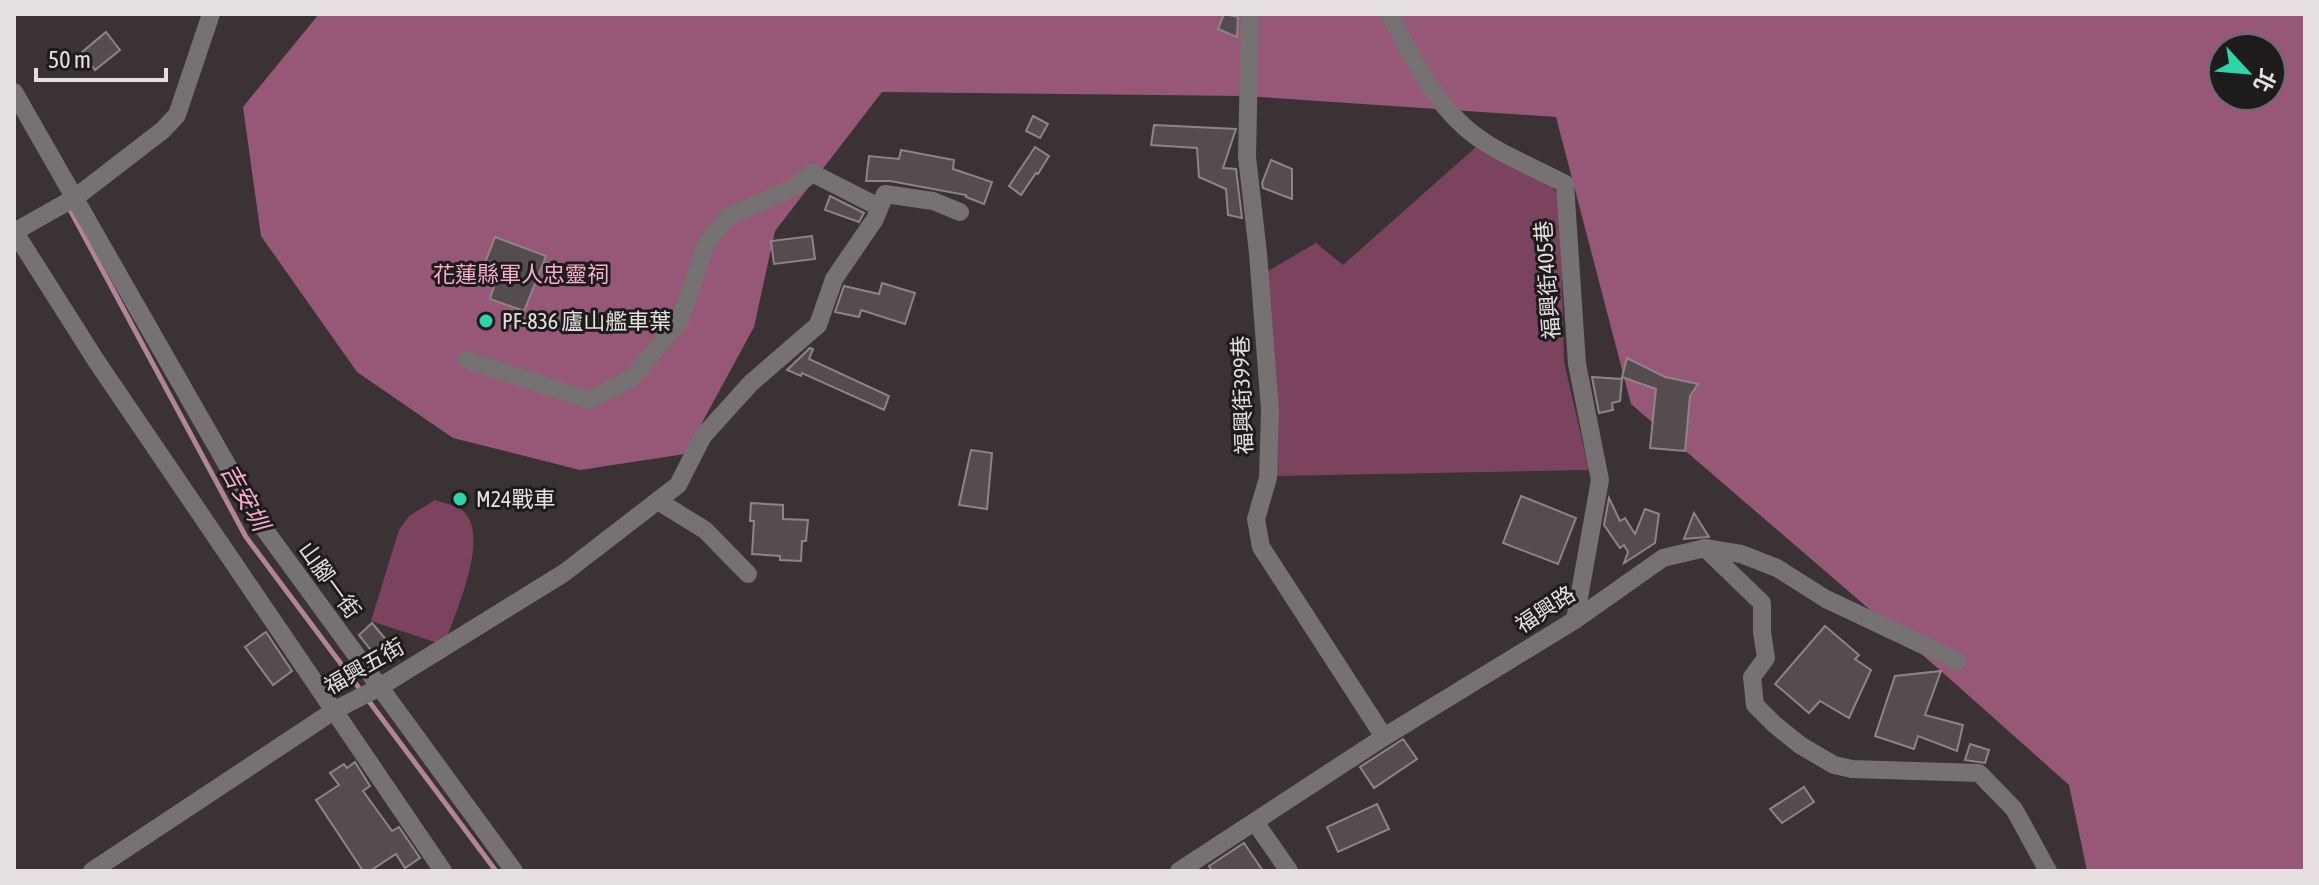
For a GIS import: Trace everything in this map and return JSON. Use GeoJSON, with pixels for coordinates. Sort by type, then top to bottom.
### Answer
{"type":"FeatureCollection","features":[{"type":"Feature","properties":{"kind":"street"},"geometry":{"type":"LineString","coordinates":[[211,14],[177,115],[163,130],[76,197],[14,232],[97,362],[443,871]]}},
{"type":"Feature","properties":{"kind":"street","name":"福興街399巷"},"geometry":{"type":"LineString","coordinates":[[1250,14],[1247,157],[1270,410],[1268,478],[1256,519],[1257,532],[1261,547],[1384,737]]}},
{"type":"Feature","properties":{"kind":"street","name":"福興街405巷"},"geometry":{"type":"LineString","coordinates":[[1390,14],[1410,56],[1443,104],[1463,126],[1485,143],[1565,184],[1577,364],[1600,480],[1575,620]]}},
{"type":"Feature","properties":{"kind":"street","name":"山腳一街"},"geometry":{"type":"LineString","coordinates":[[14,92],[262,526],[514,871]]}},
{"type":"Feature","properties":{"kind":"street"},"geometry":{"type":"LineString","coordinates":[[466,360],[589,400],[632,378],[680,320],[706,244],[727,217],[795,187],[812,173],[879,207],[885,194],[933,201],[960,212]]}},
{"type":"Feature","properties":{"kind":"street","name":"福興五街"},"geometry":{"type":"LineString","coordinates":[[92,871],[335,710],[378,688],[564,573],[678,485],[703,436],[751,383],[818,325],[834,279],[875,219],[879,207]]}},
{"type":"Feature","properties":{"kind":"street"},"geometry":{"type":"LineString","coordinates":[[658,501],[705,530],[748,574]]}},
{"type":"Feature","properties":{"kind":"street"},"geometry":{"type":"LineString","coordinates":[[1705,548],[1762,603],[1766,658],[1752,677],[1755,705],[1774,724],[1800,745],[1834,765],[1852,769],[1979,773],[2014,809],[2048,871]]}},
{"type":"Feature","properties":{"kind":"street","name":"福興路"},"geometry":{"type":"LineString","coordinates":[[1179,871],[1384,737],[1575,620],[1663,558],[1705,548],[1741,554],[1777,568],[1826,599],[1957,661]]}},
{"type":"Feature","properties":{"kind":"street"},"geometry":{"type":"LineString","coordinates":[[1255,822],[1289,871]]}},
{"type":"Feature","properties":{"kind":"shaded area"},"geometry":{"type":"Polygon","coordinates":[[[1476,147],[1535,175],[1555,190],[1560,198],[1564,362],[1589,470],[1275,476],[1266,272],[1316,243],[1343,265],[1476,147]]]}},
{"type":"Feature","properties":{"kind":"shaded area"},"geometry":{"type":"Polygon","coordinates":[[[435,500],[459,508],[469,519],[473,534],[469,573],[444,645],[371,621],[399,530],[409,516],[435,500]]]}},
{"type":"Feature","properties":{"kind":"green space","name":"花蓮縣軍人忠靈祠"},"geometry":{"type":"Polygon","coordinates":[[[319,14],[2305,14],[2305,871],[2087,871],[2069,785],[1631,404],[1556,117],[1246,96],[882,92],[775,231],[754,327],[685,454],[580,470],[453,438],[357,372],[261,236],[243,107],[319,14]]]}},
{"type":"Feature","properties":{"kind":"building"},"geometry":{"type":"Polygon","coordinates":[[[1224,14],[1238,17],[1237,37],[1218,29],[1224,14]]]}},
{"type":"Feature","properties":{"kind":"building"},"geometry":{"type":"Polygon","coordinates":[[[106,32],[120,50],[95,70],[81,53],[106,32]]]}},
{"type":"Feature","properties":{"kind":"building"},"geometry":{"type":"Polygon","coordinates":[[[1033,116],[1048,124],[1040,138],[1026,131],[1033,116]]]}},
{"type":"Feature","properties":{"kind":"building"},"geometry":{"type":"Polygon","coordinates":[[[1154,125],[1236,129],[1223,168],[1236,169],[1242,218],[1228,215],[1226,189],[1199,177],[1197,148],[1151,145],[1154,125]]]}},
{"type":"Feature","properties":{"kind":"building"},"geometry":{"type":"Polygon","coordinates":[[[1035,147],[1049,156],[1021,195],[1009,186],[1035,147]]]}},
{"type":"Feature","properties":{"kind":"building"},"geometry":{"type":"Polygon","coordinates":[[[901,150],[954,160],[953,169],[992,182],[984,204],[966,195],[890,181],[866,181],[869,156],[899,159],[901,150]]]}},
{"type":"Feature","properties":{"kind":"building"},"geometry":{"type":"Polygon","coordinates":[[[1271,160],[1292,169],[1292,199],[1263,188],[1271,160]]]}},
{"type":"Feature","properties":{"kind":"building"},"geometry":{"type":"Polygon","coordinates":[[[830,196],[864,213],[859,222],[825,210],[830,196]]]}},
{"type":"Feature","properties":{"kind":"building"},"geometry":{"type":"Polygon","coordinates":[[[812,236],[815,259],[774,264],[771,241],[812,236]]]}},
{"type":"Feature","properties":{"kind":"building"},"geometry":{"type":"Polygon","coordinates":[[[495,237],[546,256],[524,311],[490,299],[498,274],[483,268],[495,237]]]}},
{"type":"Feature","properties":{"kind":"building"},"geometry":{"type":"Polygon","coordinates":[[[882,283],[915,293],[905,324],[861,310],[859,317],[835,312],[844,286],[879,294],[882,283]]]}},
{"type":"Feature","properties":{"kind":"building"},"geometry":{"type":"Polygon","coordinates":[[[810,348],[813,349],[809,359],[889,396],[884,410],[802,373],[801,376],[787,370],[810,348]]]}},
{"type":"Feature","properties":{"kind":"building"},"geometry":{"type":"Polygon","coordinates":[[[1627,358],[1665,377],[1698,384],[1690,396],[1685,451],[1650,448],[1656,389],[1622,377],[1627,358]]]}},
{"type":"Feature","properties":{"kind":"building"},"geometry":{"type":"Polygon","coordinates":[[[1592,377],[1622,379],[1620,401],[1612,403],[1613,410],[1599,413],[1592,377]]]}},
{"type":"Feature","properties":{"kind":"building"},"geometry":{"type":"Polygon","coordinates":[[[971,450],[992,453],[987,509],[959,505],[971,450]]]}},
{"type":"Feature","properties":{"kind":"building"},"geometry":{"type":"Polygon","coordinates":[[[1521,496],[1576,518],[1558,564],[1503,543],[1521,496]]]}},
{"type":"Feature","properties":{"kind":"building"},"geometry":{"type":"Polygon","coordinates":[[[1609,498],[1620,521],[1625,518],[1635,534],[1645,509],[1659,514],[1655,543],[1624,563],[1628,552],[1624,545],[1620,548],[1604,525],[1609,498]]]}},
{"type":"Feature","properties":{"kind":"building"},"geometry":{"type":"Polygon","coordinates":[[[751,503],[783,505],[783,519],[808,520],[801,561],[752,554],[754,521],[750,521],[751,503]]]}},
{"type":"Feature","properties":{"kind":"building"},"geometry":{"type":"Polygon","coordinates":[[[1694,513],[1709,537],[1684,539],[1694,513]]]}},
{"type":"Feature","properties":{"kind":"building"},"geometry":{"type":"Polygon","coordinates":[[[372,623],[388,642],[374,654],[359,635],[372,623]]]}},
{"type":"Feature","properties":{"kind":"building"},"geometry":{"type":"Polygon","coordinates":[[[1825,626],[1859,655],[1855,659],[1871,670],[1849,718],[1820,701],[1809,713],[1775,684],[1825,626]]]}},
{"type":"Feature","properties":{"kind":"building"},"geometry":{"type":"Polygon","coordinates":[[[266,632],[292,671],[273,685],[245,647],[266,632]]]}},
{"type":"Feature","properties":{"kind":"building"},"geometry":{"type":"Polygon","coordinates":[[[1941,671],[1925,715],[1963,725],[1957,751],[1918,736],[1914,749],[1875,736],[1895,676],[1941,671]]]}},
{"type":"Feature","properties":{"kind":"building"},"geometry":{"type":"Polygon","coordinates":[[[1403,739],[1417,759],[1374,788],[1360,767],[1403,739]]]}},
{"type":"Feature","properties":{"kind":"building"},"geometry":{"type":"Polygon","coordinates":[[[1970,744],[1989,750],[1985,763],[1965,760],[1970,744]]]}},
{"type":"Feature","properties":{"kind":"building"},"geometry":{"type":"Polygon","coordinates":[[[355,762],[370,786],[363,791],[392,831],[399,827],[420,858],[405,868],[396,854],[370,871],[363,871],[316,800],[339,785],[330,773],[344,764],[347,768],[355,762]]]}},
{"type":"Feature","properties":{"kind":"building"},"geometry":{"type":"Polygon","coordinates":[[[1804,787],[1814,802],[1782,823],[1770,809],[1804,787]]]}},
{"type":"Feature","properties":{"kind":"building"},"geometry":{"type":"Polygon","coordinates":[[[1377,804],[1389,829],[1338,852],[1327,827],[1377,804]]]}},
{"type":"Feature","properties":{"kind":"building"},"geometry":{"type":"Polygon","coordinates":[[[1244,843],[1263,871],[1212,871],[1209,866],[1244,843]]]}},
{"type":"Feature","properties":{"kind":"waterway","name":"吉安圳"},"geometry":{"type":"LineString","coordinates":[[68,206],[246,537],[496,871]]}},
{"type":"Feature","properties":{"kind":"place","name":"PF-836 廬山艦車葉"},"geometry":{"type":"Point","coordinates":[486,321]}},
{"type":"Feature","properties":{"kind":"place","name":"M24戰車"},"geometry":{"type":"Point","coordinates":[460,499]}}]}
